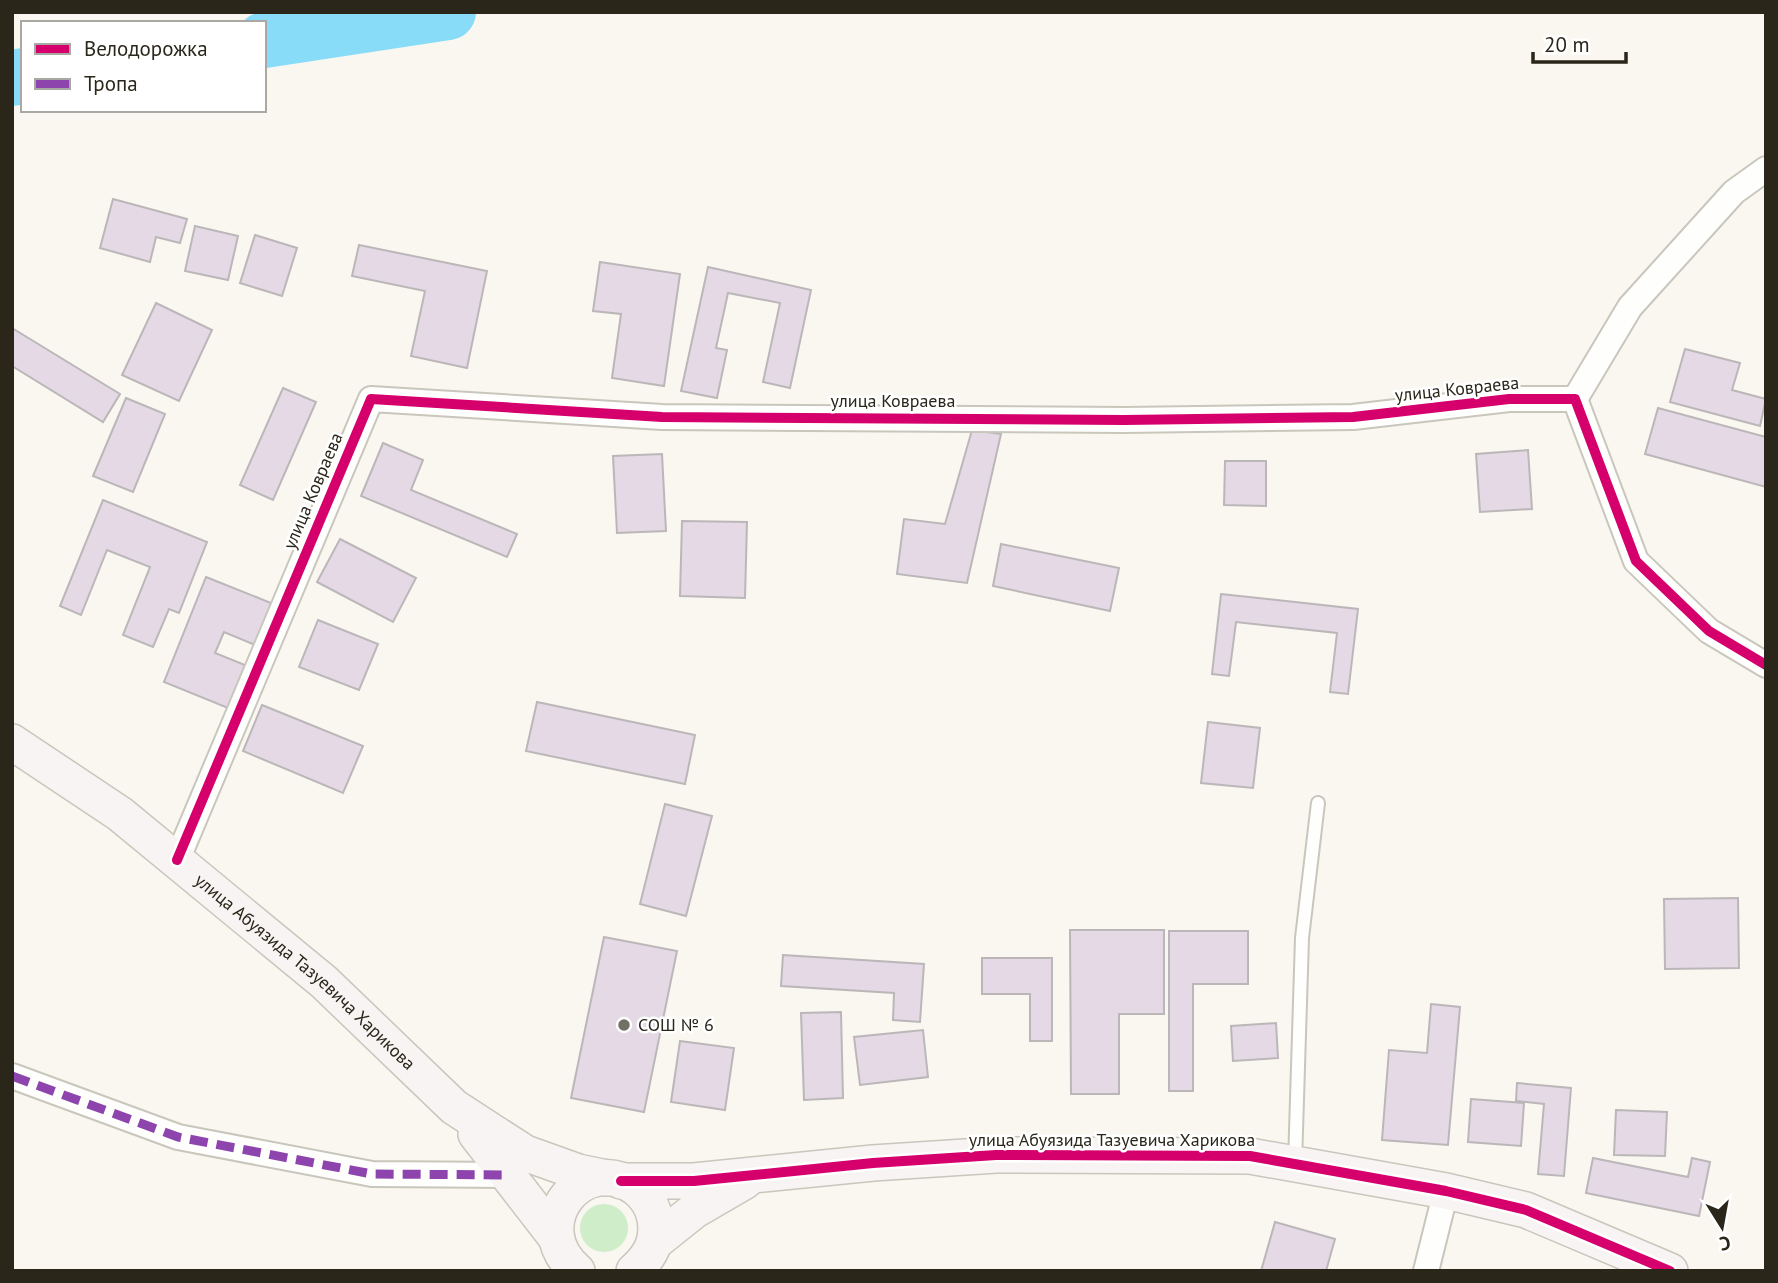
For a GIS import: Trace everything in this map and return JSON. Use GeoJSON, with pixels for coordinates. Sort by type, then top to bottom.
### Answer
{"type":"FeatureCollection","features":[{"type":"Feature","properties":{"kind":"street"},"geometry":{"type":"LineString","coordinates":[[1766,169],[1734,192],[1630,307],[1574,399],[1636,561],[1709,631],[1766,664]]}},
{"type":"Feature","properties":{"kind":"street","name":"улица Ковраева"},"geometry":{"type":"LineString","coordinates":[[177,860],[371,398],[662,417],[1110,420],[1353,417],[1509,399],[1574,399]]}},
{"type":"Feature","properties":{"kind":"street","name":"улица Абуязида Тазуевича Харикова"},"geometry":{"type":"LineString","coordinates":[[12,742],[120,814],[177,860],[324,982],[454,1107],[525,1153],[578,1172],[614,1180],[694,1181],[873,1163],[996,1155],[1250,1156],[1447,1191],[1527,1210],[1670,1271]]}},
{"type":"Feature","properties":{"kind":"street"},"geometry":{"type":"LineString","coordinates":[[12,1076],[178,1137],[372,1174],[510,1175]]}},
{"type":"Feature","properties":{"kind":"street"},"geometry":{"type":"LineString","coordinates":[[454,1107],[510,1175],[563,1256]]}},
{"type":"Feature","properties":{"kind":"street"},"geometry":{"type":"LineString","coordinates":[[643,1261],[695,1210],[757,1174]]}},
{"type":"Feature","properties":{"kind":"street"},"geometry":{"type":"LineString","coordinates":[[563,1256],[556,1218],[562,1202],[574,1189],[589,1181],[614,1180],[643,1194],[650,1205],[656,1229],[643,1261]]}},
{"type":"Feature","properties":{"kind":"street"},"geometry":{"type":"LineString","coordinates":[[1426,1271],[1447,1191]]}},
{"type":"Feature","properties":{"kind":"lane"},"geometry":{"type":"LineString","coordinates":[[1295,1164],[1302,938],[1318,803]]}},
{"type":"Feature","properties":{"kind":"green space"},"geometry":{"type":"Polygon","coordinates":[[[604,1204],[621,1211],[628,1228],[621,1245],[604,1252],[587,1245],[580,1228],[587,1211],[604,1204]]]}},
{"type":"Feature","properties":{"kind":"building"},"geometry":{"type":"Polygon","coordinates":[[[113,199],[187,219],[180,243],[156,237],[150,262],[100,248],[113,199]]]}},
{"type":"Feature","properties":{"kind":"building"},"geometry":{"type":"Polygon","coordinates":[[[195,226],[238,236],[228,280],[185,271],[195,226]]]}},
{"type":"Feature","properties":{"kind":"building"},"geometry":{"type":"Polygon","coordinates":[[[255,235],[297,248],[282,296],[240,283],[255,235]]]}},
{"type":"Feature","properties":{"kind":"building"},"geometry":{"type":"Polygon","coordinates":[[[359,245],[487,271],[467,368],[411,356],[425,291],[352,276],[359,245]]]}},
{"type":"Feature","properties":{"kind":"building"},"geometry":{"type":"Polygon","coordinates":[[[600,262],[680,274],[664,386],[612,378],[621,314],[593,311],[600,262]]]}},
{"type":"Feature","properties":{"kind":"building"},"geometry":{"type":"Polygon","coordinates":[[[708,267],[811,290],[790,388],[763,382],[780,303],[728,293],[716,348],[727,350],[717,398],[681,391],[708,267]]]}},
{"type":"Feature","properties":{"kind":"building"},"geometry":{"type":"Polygon","coordinates":[[[156,303],[212,330],[179,401],[122,375],[156,303]]]}},
{"type":"Feature","properties":{"kind":"building"},"geometry":{"type":"Polygon","coordinates":[[[12,328],[120,394],[103,422],[12,366],[12,328]]]}},
{"type":"Feature","properties":{"kind":"building"},"geometry":{"type":"Polygon","coordinates":[[[1685,349],[1740,363],[1732,390],[1766,399],[1760,426],[1670,402],[1685,349]]]}},
{"type":"Feature","properties":{"kind":"building"},"geometry":{"type":"Polygon","coordinates":[[[283,388],[316,402],[273,500],[240,485],[283,388]]]}},
{"type":"Feature","properties":{"kind":"building"},"geometry":{"type":"Polygon","coordinates":[[[126,398],[165,414],[133,492],[93,476],[126,398]]]}},
{"type":"Feature","properties":{"kind":"building"},"geometry":{"type":"Polygon","coordinates":[[[1658,408],[1766,437],[1766,487],[1645,454],[1658,408]]]}},
{"type":"Feature","properties":{"kind":"building"},"geometry":{"type":"Polygon","coordinates":[[[972,430],[1001,434],[967,583],[897,574],[904,519],[945,524],[972,430]]]}},
{"type":"Feature","properties":{"kind":"building"},"geometry":{"type":"Polygon","coordinates":[[[383,443],[423,460],[411,490],[517,534],[507,557],[361,496],[383,443]]]}},
{"type":"Feature","properties":{"kind":"building"},"geometry":{"type":"Polygon","coordinates":[[[1528,450],[1532,509],[1480,512],[1476,454],[1528,450]]]}},
{"type":"Feature","properties":{"kind":"building"},"geometry":{"type":"Polygon","coordinates":[[[662,454],[666,531],[617,533],[613,456],[662,454]]]}},
{"type":"Feature","properties":{"kind":"building"},"geometry":{"type":"Polygon","coordinates":[[[1225,461],[1266,461],[1266,506],[1224,505],[1225,461]]]}},
{"type":"Feature","properties":{"kind":"building"},"geometry":{"type":"Polygon","coordinates":[[[103,500],[207,542],[179,613],[169,609],[153,647],[123,635],[150,567],[107,550],[81,615],[60,606],[103,500]]]}},
{"type":"Feature","properties":{"kind":"building"},"geometry":{"type":"Polygon","coordinates":[[[682,521],[747,522],[745,598],[680,596],[682,521]]]}},
{"type":"Feature","properties":{"kind":"building"},"geometry":{"type":"Polygon","coordinates":[[[340,539],[416,578],[393,622],[317,582],[340,539]]]}},
{"type":"Feature","properties":{"kind":"building"},"geometry":{"type":"Polygon","coordinates":[[[1001,544],[1119,568],[1110,611],[993,586],[1001,544]]]}},
{"type":"Feature","properties":{"kind":"building"},"geometry":{"type":"Polygon","coordinates":[[[206,577],[271,603],[255,645],[224,632],[215,653],[245,665],[228,708],[164,682],[206,577]]]}},
{"type":"Feature","properties":{"kind":"building"},"geometry":{"type":"Polygon","coordinates":[[[1221,594],[1358,609],[1348,694],[1330,692],[1337,633],[1236,622],[1229,676],[1212,674],[1221,594]]]}},
{"type":"Feature","properties":{"kind":"building"},"geometry":{"type":"Polygon","coordinates":[[[318,620],[378,644],[359,690],[299,667],[318,620]]]}},
{"type":"Feature","properties":{"kind":"building"},"geometry":{"type":"Polygon","coordinates":[[[537,702],[695,735],[685,784],[526,751],[537,702]]]}},
{"type":"Feature","properties":{"kind":"building"},"geometry":{"type":"Polygon","coordinates":[[[262,705],[363,746],[343,793],[243,751],[262,705]]]}},
{"type":"Feature","properties":{"kind":"building"},"geometry":{"type":"Polygon","coordinates":[[[1208,722],[1260,728],[1253,788],[1201,783],[1208,722]]]}},
{"type":"Feature","properties":{"kind":"building"},"geometry":{"type":"Polygon","coordinates":[[[665,804],[712,816],[686,916],[640,904],[665,804]]]}},
{"type":"Feature","properties":{"kind":"building"},"geometry":{"type":"Polygon","coordinates":[[[1738,898],[1739,968],[1665,969],[1664,899],[1738,898]]]}},
{"type":"Feature","properties":{"kind":"building"},"geometry":{"type":"Polygon","coordinates":[[[1070,930],[1164,930],[1164,1014],[1119,1014],[1119,1094],[1071,1094],[1070,930]]]}},
{"type":"Feature","properties":{"kind":"building"},"geometry":{"type":"Polygon","coordinates":[[[1169,931],[1248,931],[1248,984],[1193,984],[1193,1091],[1169,1091],[1169,931]]]}},
{"type":"Feature","properties":{"kind":"building","name":"СОШ № 6"},"geometry":{"type":"Polygon","coordinates":[[[604,937],[677,951],[644,1112],[571,1098],[604,937]]]}},
{"type":"Feature","properties":{"kind":"building"},"geometry":{"type":"Polygon","coordinates":[[[783,955],[924,964],[920,1022],[893,1020],[894,993],[781,986],[783,955]]]}},
{"type":"Feature","properties":{"kind":"building"},"geometry":{"type":"Polygon","coordinates":[[[982,958],[1052,958],[1052,1041],[1030,1041],[1030,994],[982,994],[982,958]]]}},
{"type":"Feature","properties":{"kind":"building"},"geometry":{"type":"Polygon","coordinates":[[[1431,1004],[1460,1007],[1448,1145],[1382,1140],[1389,1050],[1427,1053],[1431,1004]]]}},
{"type":"Feature","properties":{"kind":"building"},"geometry":{"type":"Polygon","coordinates":[[[841,1012],[843,1098],[804,1100],[801,1013],[841,1012]]]}},
{"type":"Feature","properties":{"kind":"building"},"geometry":{"type":"Polygon","coordinates":[[[1276,1023],[1278,1058],[1233,1061],[1231,1026],[1276,1023]]]}},
{"type":"Feature","properties":{"kind":"building"},"geometry":{"type":"Polygon","coordinates":[[[923,1030],[928,1077],[860,1085],[854,1037],[923,1030]]]}},
{"type":"Feature","properties":{"kind":"building"},"geometry":{"type":"Polygon","coordinates":[[[680,1041],[734,1048],[725,1110],[671,1102],[680,1041]]]}},
{"type":"Feature","properties":{"kind":"building"},"geometry":{"type":"Polygon","coordinates":[[[1517,1083],[1571,1088],[1564,1176],[1538,1174],[1544,1104],[1516,1101],[1517,1083]]]}},
{"type":"Feature","properties":{"kind":"building"},"geometry":{"type":"Polygon","coordinates":[[[1471,1099],[1524,1103],[1521,1146],[1468,1142],[1471,1099]]]}},
{"type":"Feature","properties":{"kind":"building"},"geometry":{"type":"Polygon","coordinates":[[[1616,1110],[1667,1112],[1665,1156],[1614,1155],[1616,1110]]]}},
{"type":"Feature","properties":{"kind":"building"},"geometry":{"type":"Polygon","coordinates":[[[1593,1158],[1688,1177],[1692,1158],[1710,1162],[1699,1216],[1586,1193],[1593,1158]]]}},
{"type":"Feature","properties":{"kind":"building"},"geometry":{"type":"Polygon","coordinates":[[[1275,1222],[1335,1239],[1326,1271],[1261,1271],[1275,1222]]]}},
{"type":"Feature","properties":{"kind":"waterway"},"geometry":{"type":"LineString","coordinates":[[266,40],[448,12]]}},
{"type":"Feature","properties":{"kind":"waterway"},"geometry":{"type":"LineString","coordinates":[[12,78],[21,76]]}},
{"type":"Feature","properties":{"kind":"marked path"},"geometry":{"type":"LineString","coordinates":[[12,1076],[178,1137],[372,1174],[510,1175]]}},
{"type":"Feature","properties":{"kind":"cycle path"},"geometry":{"type":"LineString","coordinates":[[177,860],[371,399],[662,417],[1124,420],[1353,417],[1509,399],[1575,399],[1636,561],[1709,631],[1766,665]]}},
{"type":"Feature","properties":{"kind":"cycle path"},"geometry":{"type":"LineString","coordinates":[[621,1181],[694,1181],[873,1163],[996,1155],[1250,1156],[1446,1191],[1526,1210],[1670,1271]]}},
{"type":"Feature","properties":{"kind":"place","name":"СОШ № 6"},"geometry":{"type":"Point","coordinates":[624,1025]}}]}
